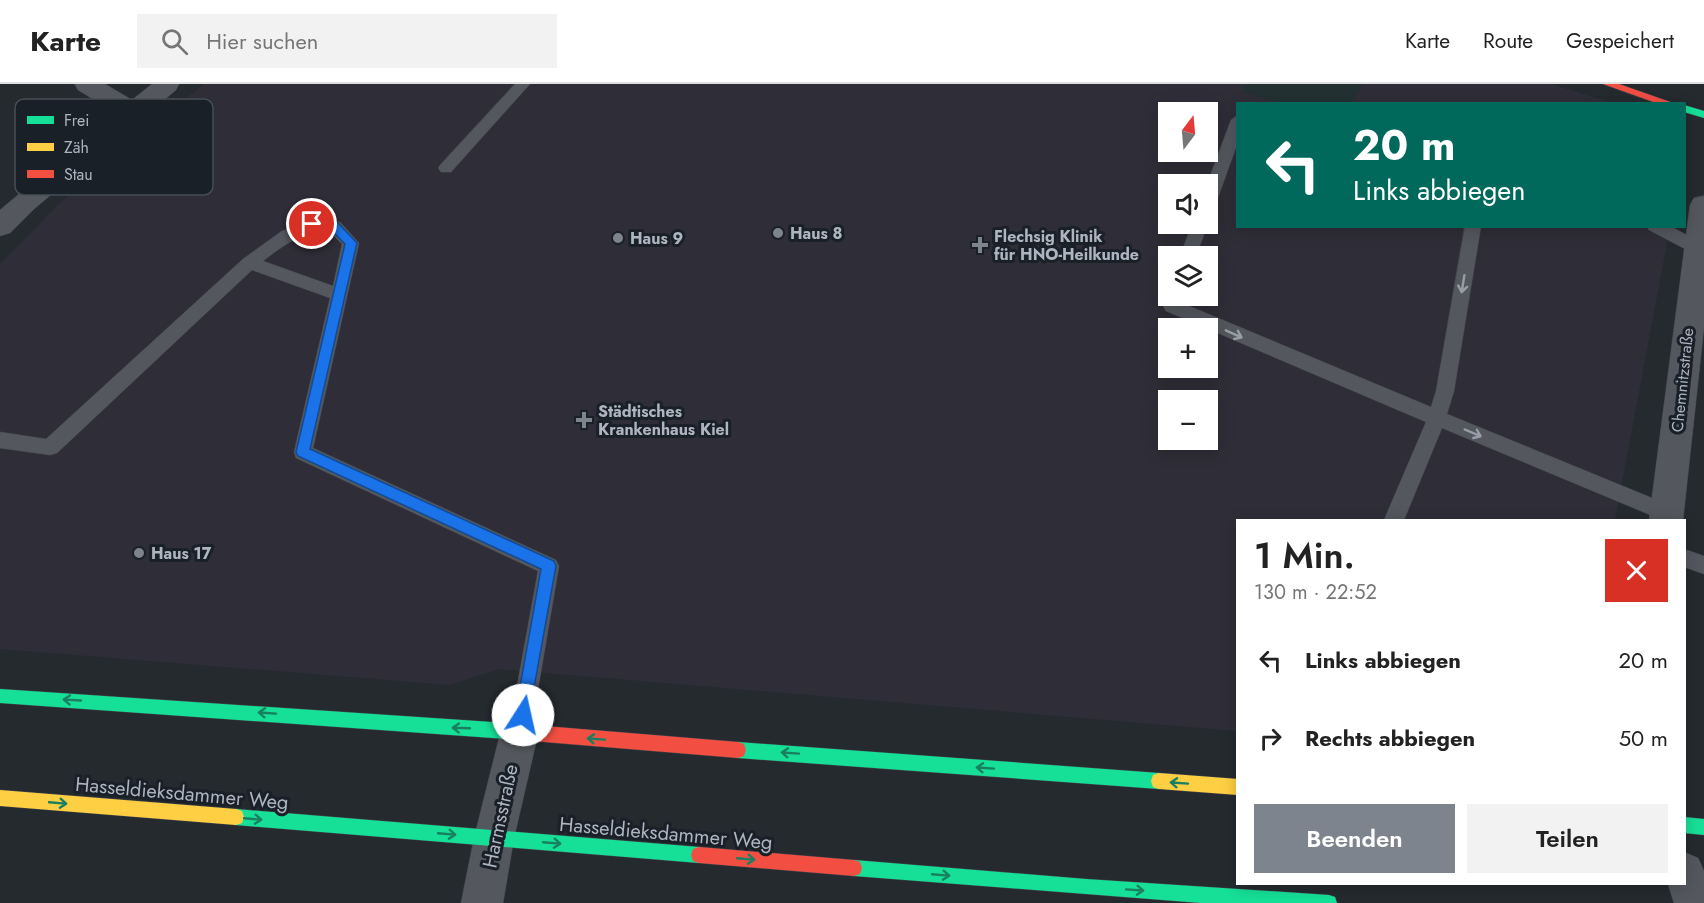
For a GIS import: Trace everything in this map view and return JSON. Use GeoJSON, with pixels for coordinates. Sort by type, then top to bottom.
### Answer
{"type":"FeatureCollection","features":[{"type":"Feature","properties":{"kind":"street"},"geometry":{"type":"LineString","coordinates":[[87,84],[111,99]]}},
{"type":"Feature","properties":{"kind":"street"},"geometry":{"type":"LineString","coordinates":[[147,99],[167,84]]}},
{"type":"Feature","properties":{"kind":"street"},"geometry":{"type":"LineString","coordinates":[[1608,84],[1665,102]]}},
{"type":"Feature","properties":{"kind":"street"},"geometry":{"type":"LineString","coordinates":[[1686,109],[1704,115]]}},
{"type":"Feature","properties":{"kind":"street"},"geometry":{"type":"LineString","coordinates":[[0,226],[32,195]]}},
{"type":"Feature","properties":{"kind":"street","name":"Chemnitzstraße"},"geometry":{"type":"LineString","coordinates":[[1667,517],[1696,226]]}},
{"type":"Feature","properties":{"kind":"street"},"geometry":{"type":"LineString","coordinates":[[0,696],[442,727],[520,730],[583,738],[1236,787]]}},
{"type":"Feature","properties":{"kind":"street","name":"Harmsstraße"},"geometry":{"type":"LineString","coordinates":[[482,903],[494,838],[520,730]]}},
{"type":"Feature","properties":{"kind":"street","name":"Hasseldieksdammer Weg"},"geometry":{"type":"LineString","coordinates":[[0,798],[494,838],[1087,895],[1329,903]]}},
{"type":"Feature","properties":{"kind":"street"},"geometry":{"type":"LineString","coordinates":[[1686,825],[1704,827]]}},
{"type":"Feature","properties":{"kind":"street"},"geometry":{"type":"LineString","coordinates":[[1686,878],[1695,903]]}},
{"type":"Feature","properties":{"kind":"lane"},"geometry":{"type":"LineString","coordinates":[[446,168],[524,84]]}},
{"type":"Feature","properties":{"kind":"lane"},"geometry":{"type":"LineString","coordinates":[[1218,175],[1236,126]]}},
{"type":"Feature","properties":{"kind":"lane"},"geometry":{"type":"LineString","coordinates":[[0,440],[50,447],[249,263],[284,236],[312,224],[334,226],[351,243],[303,452],[549,566],[520,730]]}},
{"type":"Feature","properties":{"kind":"lane"},"geometry":{"type":"LineString","coordinates":[[1394,519],[1437,418],[1445,391],[1473,228]]}},
{"type":"Feature","properties":{"kind":"lane"},"geometry":{"type":"LineString","coordinates":[[249,263],[338,294]]}},
{"type":"Feature","properties":{"kind":"lane"},"geometry":{"type":"LineString","coordinates":[[1172,306],[1667,517]]}},
{"type":"Feature","properties":{"kind":"lane"},"geometry":{"type":"LineString","coordinates":[[1686,559],[1704,565]]}},
{"type":"Feature","properties":{"kind":"shaded area","name":"Städtisches Krankenhaus Kiel"},"geometry":{"type":"Polygon","coordinates":[[[204,84],[1551,84],[1610,102],[1236,102],[1236,228],[1670,228],[1615,519],[1236,519],[1236,731],[499,669],[450,685],[0,649],[0,264],[70,195],[213,195],[213,99],[185,99],[204,84]]]}},
{"type":"Feature","properties":{"kind":"shaded area"},"geometry":{"type":"Polygon","coordinates":[[[1247,84],[1363,84],[1353,102],[1278,102],[1242,92],[1247,84]]]}},
{"type":"Feature","properties":{"kind":"traffic: fast"},"geometry":{"type":"LineString","coordinates":[[1686,109],[1704,115]]}},
{"type":"Feature","properties":{"kind":"traffic: fast"},"geometry":{"type":"LineString","coordinates":[[0,696],[507,731]]}},
{"type":"Feature","properties":{"kind":"traffic: fast"},"geometry":{"type":"LineString","coordinates":[[738,750],[1159,781]]}},
{"type":"Feature","properties":{"kind":"traffic: fast"},"geometry":{"type":"LineString","coordinates":[[236,817],[699,855]]}},
{"type":"Feature","properties":{"kind":"traffic: fast"},"geometry":{"type":"LineString","coordinates":[[1686,825],[1704,827]]}},
{"type":"Feature","properties":{"kind":"traffic: fast"},"geometry":{"type":"LineString","coordinates":[[854,868],[1086,887],[1329,903]]}},
{"type":"Feature","properties":{"kind":"traffic: slow"},"geometry":{"type":"LineString","coordinates":[[1159,781],[1236,787]]}},
{"type":"Feature","properties":{"kind":"traffic: slow"},"geometry":{"type":"LineString","coordinates":[[0,798],[236,817]]}},
{"type":"Feature","properties":{"kind":"traffic: jam"},"geometry":{"type":"LineString","coordinates":[[1608,84],[1665,102]]}},
{"type":"Feature","properties":{"kind":"traffic: jam"},"geometry":{"type":"LineString","coordinates":[[507,731],[738,750]]}},
{"type":"Feature","properties":{"kind":"traffic: jam"},"geometry":{"type":"LineString","coordinates":[[699,855],[854,868]]}},
{"type":"Feature","properties":{"kind":"place","name":"Haus 8"},"geometry":{"type":"Point","coordinates":[778,233]}},
{"type":"Feature","properties":{"kind":"place","name":"Haus 9"},"geometry":{"type":"Point","coordinates":[618,238]}},
{"type":"Feature","properties":{"kind":"place","name":"Flechsig Klinik für HNO-Heilkunde"},"geometry":{"type":"Point","coordinates":[980,245]}},
{"type":"Feature","properties":{"kind":"place","name":"Städtisches Krankenhaus Kiel"},"geometry":{"type":"Point","coordinates":[584,420]}},
{"type":"Feature","properties":{"kind":"place","name":"Haus 17"},"geometry":{"type":"Point","coordinates":[139,553]}},
{"type":"Feature","properties":{"kind":"route"},"geometry":{"type":"LineString","coordinates":[[312,224],[334,226],[351,243],[303,452],[549,566],[523,715]]}}]}
